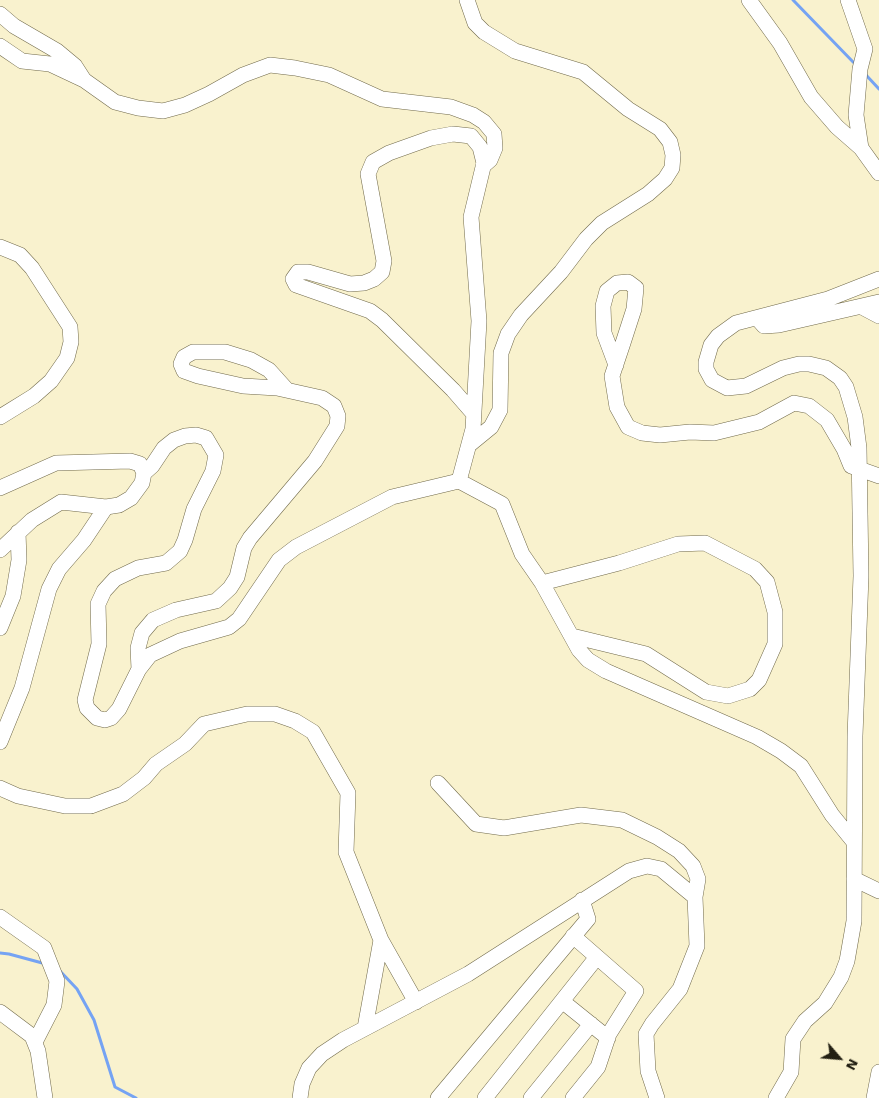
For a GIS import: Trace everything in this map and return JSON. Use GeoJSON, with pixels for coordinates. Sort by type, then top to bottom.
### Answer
{"type":"FeatureCollection","features":[{"type":"Feature","properties":{"kind":"lane"},"geometry":{"type":"LineString","coordinates":[[467,0],[475,23],[484,32],[515,51],[583,72],[628,109],[660,130],[670,142],[673,155],[672,168],[665,179],[648,194],[602,223],[521,315],[508,334],[502,353],[500,410],[491,427],[468,445]]}},
{"type":"Feature","properties":{"kind":"lane"},"geometry":{"type":"LineString","coordinates":[[749,0],[780,43],[811,97],[837,127],[861,148],[879,173]]}},
{"type":"Feature","properties":{"kind":"lane"},"geometry":{"type":"LineString","coordinates":[[848,0],[872,56],[860,69],[856,115],[861,148]]}},
{"type":"Feature","properties":{"kind":"lane"},"geometry":{"type":"LineString","coordinates":[[0,14],[14,26],[56,51],[75,66],[84,80]]}},
{"type":"Feature","properties":{"kind":"lane"},"geometry":{"type":"LineString","coordinates":[[0,46],[22,61],[50,64],[84,80],[115,102],[138,108],[163,110],[185,105],[243,75],[270,65],[329,75],[382,99],[451,107],[473,115],[494,134],[495,148],[490,160],[483,166]]}},
{"type":"Feature","properties":{"kind":"lane"},"geometry":{"type":"LineString","coordinates":[[459,481],[468,445],[473,413],[479,321],[471,217],[483,166],[480,147],[472,136],[453,134],[431,138],[388,153],[373,162],[368,174],[384,261],[382,272],[374,279],[364,283],[350,284],[308,272],[298,272],[293,279],[296,285],[370,311],[382,320],[447,383],[473,413]]}},
{"type":"Feature","properties":{"kind":"lane"},"geometry":{"type":"LineString","coordinates":[[0,247],[20,255],[32,268],[70,327],[71,342],[67,358],[51,381],[0,417]]}},
{"type":"Feature","properties":{"kind":"lane"},"geometry":{"type":"LineString","coordinates":[[776,1098],[791,1072],[793,1039],[805,1021],[835,991],[848,961],[854,921],[854,842],[861,576],[859,471],[855,417],[846,387],[833,372],[816,365],[799,364],[783,368],[746,386],[736,388],[719,385],[709,375],[706,362],[711,345],[718,336],[736,323],[828,299],[879,279]]}},
{"type":"Feature","properties":{"kind":"lane"},"geometry":{"type":"LineString","coordinates":[[616,365],[604,333],[603,306],[607,291],[617,283],[628,282],[636,288],[634,309],[616,365],[612,376],[617,406],[628,427],[642,433],[660,435],[690,432],[714,433],[759,422],[794,404],[810,406],[827,420],[844,449],[851,466],[859,471],[879,476]]}},
{"type":"Feature","properties":{"kind":"lane"},"geometry":{"type":"LineString","coordinates":[[758,318],[764,326],[779,325],[879,302]]}},
{"type":"Feature","properties":{"kind":"lane"},"geometry":{"type":"LineString","coordinates":[[862,307],[879,316]]}},
{"type":"Feature","properties":{"kind":"lane"},"geometry":{"type":"LineString","coordinates":[[139,669],[138,648],[142,634],[153,620],[176,610],[216,601],[230,588],[237,577],[244,548],[250,538],[315,461],[337,426],[338,416],[334,406],[322,398],[287,390],[243,386],[198,376],[184,371],[181,364],[184,356],[193,352],[225,352],[251,360],[268,370],[287,390]]}},
{"type":"Feature","properties":{"kind":"lane"},"geometry":{"type":"LineString","coordinates":[[144,473],[152,466],[164,448],[174,440],[185,436],[196,435],[206,438],[216,455],[213,471],[194,509],[180,551],[166,563],[138,568],[115,579],[104,591],[98,604],[99,644],[87,687],[87,708],[97,718],[105,720],[110,718],[118,709],[139,669],[150,655],[166,646],[229,627],[240,619],[279,560],[296,547],[392,497],[459,481],[502,504],[522,554],[542,583],[588,660],[758,737],[801,766],[832,815],[854,842]]}},
{"type":"Feature","properties":{"kind":"lane"},"geometry":{"type":"LineString","coordinates":[[0,488],[56,463],[130,461],[140,464],[144,473],[142,483],[132,498],[119,505],[106,507],[61,502],[32,520],[0,550]]}},
{"type":"Feature","properties":{"kind":"lane"},"geometry":{"type":"LineString","coordinates":[[0,742],[24,680],[49,589],[59,569],[84,540],[106,507]]}},
{"type":"Feature","properties":{"kind":"lane"},"geometry":{"type":"LineString","coordinates":[[0,628],[13,596],[19,560],[18,532]]}},
{"type":"Feature","properties":{"kind":"lane"},"geometry":{"type":"LineString","coordinates":[[542,583],[619,563],[678,544],[705,543],[755,569],[766,582],[775,612],[775,644],[759,680],[750,689],[728,696],[706,692],[646,654],[572,636]]}},
{"type":"Feature","properties":{"kind":"lane"},"geometry":{"type":"LineString","coordinates":[[665,696],[671,671]]}},
{"type":"Feature","properties":{"kind":"lane"},"geometry":{"type":"LineString","coordinates":[[0,788],[18,796],[65,806],[91,806],[123,794],[144,778],[156,764],[185,744],[204,724],[247,714],[275,714],[295,720],[313,732],[348,794],[346,852],[381,940],[416,1002]]}},
{"type":"Feature","properties":{"kind":"lane"},"geometry":{"type":"LineString","coordinates":[[438,783],[476,824],[504,828],[581,815],[622,820],[657,837],[678,851],[693,866],[698,878],[695,897],[697,946],[680,989],[646,1034],[648,1071],[657,1098]]}},
{"type":"Feature","properties":{"kind":"lane"},"geometry":{"type":"LineString","coordinates":[[300,1098],[309,1068],[322,1054],[365,1028],[468,974],[629,871],[647,866],[661,869],[695,897]]}},
{"type":"Feature","properties":{"kind":"lane"},"geometry":{"type":"LineString","coordinates":[[854,880],[879,890]]}},
{"type":"Feature","properties":{"kind":"lane"},"geometry":{"type":"LineString","coordinates":[[438,1098],[588,919],[582,900]]}},
{"type":"Feature","properties":{"kind":"lane"},"geometry":{"type":"LineString","coordinates":[[0,917],[44,948],[57,981],[54,1005],[34,1042]]}},
{"type":"Feature","properties":{"kind":"lane"},"geometry":{"type":"LineString","coordinates":[[573,936],[636,990],[608,1038],[598,1067],[573,1098]]}},
{"type":"Feature","properties":{"kind":"lane"},"geometry":{"type":"LineString","coordinates":[[365,1028],[381,940]]}},
{"type":"Feature","properties":{"kind":"lane"},"geometry":{"type":"LineString","coordinates":[[485,1098],[597,957]]}},
{"type":"Feature","properties":{"kind":"lane"},"geometry":{"type":"LineString","coordinates":[[562,1001],[608,1038]]}},
{"type":"Feature","properties":{"kind":"lane"},"geometry":{"type":"LineString","coordinates":[[0,1012],[32,1036],[38,1051],[45,1098]]}},
{"type":"Feature","properties":{"kind":"lane"},"geometry":{"type":"LineString","coordinates":[[531,1098],[591,1024]]}},
{"type":"Feature","properties":{"kind":"lane"},"geometry":{"type":"LineString","coordinates":[[874,1098],[879,1072]]}},
{"type":"Feature","properties":{"kind":"waterway"},"geometry":{"type":"LineString","coordinates":[[793,0],[856,65]]}},
{"type":"Feature","properties":{"kind":"waterway"},"geometry":{"type":"LineString","coordinates":[[866,75],[879,89]]}},
{"type":"Feature","properties":{"kind":"waterway"},"geometry":{"type":"LineString","coordinates":[[0,953],[46,964]]}},
{"type":"Feature","properties":{"kind":"waterway"},"geometry":{"type":"LineString","coordinates":[[60,971],[77,989],[94,1020],[115,1087],[136,1098]]}}]}
